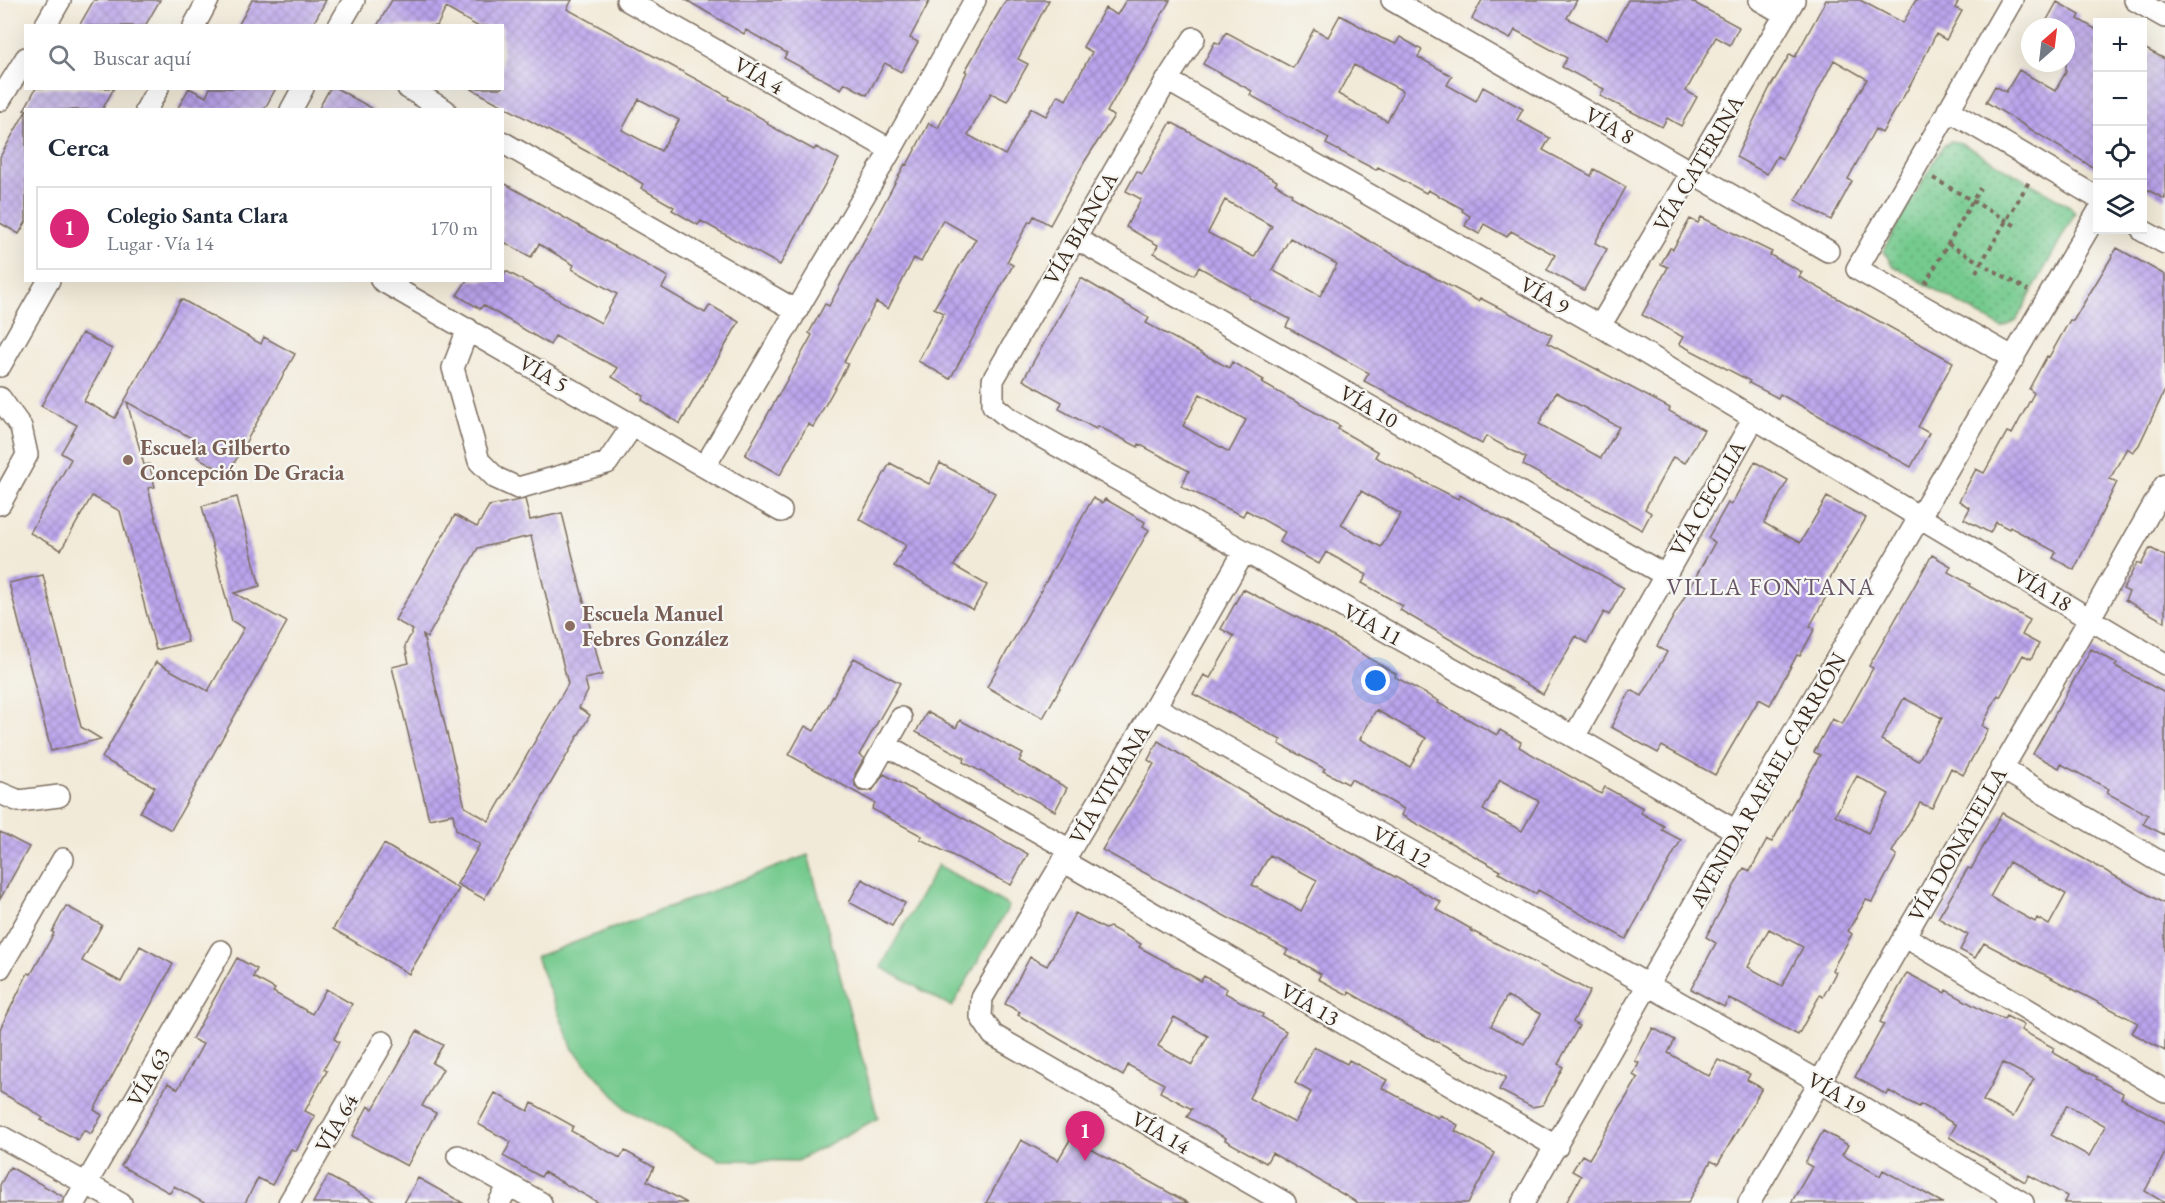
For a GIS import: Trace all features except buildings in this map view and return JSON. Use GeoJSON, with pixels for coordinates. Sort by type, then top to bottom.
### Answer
{"type":"FeatureCollection","features":[{"type":"Feature","properties":{"kind":"street"},"geometry":{"type":"LineString","coordinates":[[46,24],[60,0]]}},
{"type":"Feature","properties":{"kind":"street"},"geometry":{"type":"LineString","coordinates":[[195,24],[208,0]]}},
{"type":"Feature","properties":{"kind":"street"},"geometry":{"type":"LineString","coordinates":[[340,24],[354,0]]}},
{"type":"Feature","properties":{"kind":"street","name":"VÍA 4"},"geometry":{"type":"LineString","coordinates":[[627,0],[891,150]]}},
{"type":"Feature","properties":{"kind":"street"},"geometry":{"type":"LineString","coordinates":[[705,466],[891,150],[975,0]]}},
{"type":"Feature","properties":{"kind":"street","name":"VÍA 8"},"geometry":{"type":"LineString","coordinates":[[1392,0],[1828,250]]}},
{"type":"Feature","properties":{"kind":"street"},"geometry":{"type":"LineString","coordinates":[[1760,0],[1790,7]]}},
{"type":"Feature","properties":{"kind":"street"},"geometry":{"type":"LineString","coordinates":[[2012,0],[1857,269],[2014,358]]}},
{"type":"Feature","properties":{"kind":"street"},"geometry":{"type":"LineString","coordinates":[[2135,0],[2165,17]]}},
{"type":"Feature","properties":{"kind":"street","name":"VÍA CATERINA"},"geometry":{"type":"LineString","coordinates":[[1600,326],[1790,7]]}},
{"type":"Feature","properties":{"kind":"street","name":"VÍA BIANCA"},"geometry":{"type":"LineString","coordinates":[[1010,419],[993,405],[993,380],[1167,80],[1194,38]]}},
{"type":"Feature","properties":{"kind":"street"},"geometry":{"type":"LineString","coordinates":[[0,100],[24,61]]}},
{"type":"Feature","properties":{"kind":"street","name":"VÍA 9"},"geometry":{"type":"LineString","coordinates":[[1167,80],[1600,326],[1920,516]]}},
{"type":"Feature","properties":{"kind":"street"},"geometry":{"type":"LineString","coordinates":[[147,108],[157,90]]}},
{"type":"Feature","properties":{"kind":"street"},"geometry":{"type":"LineString","coordinates":[[292,108],[302,90]]}},
{"type":"Feature","properties":{"kind":"street"},"geometry":{"type":"LineString","coordinates":[[411,90],[442,108]]}},
{"type":"Feature","properties":{"kind":"street"},"geometry":{"type":"LineString","coordinates":[[1948,110],[2093,196]]}},
{"type":"Feature","properties":{"kind":"street"},"geometry":{"type":"LineString","coordinates":[[504,143],[797,311]]}},
{"type":"Feature","properties":{"kind":"street","name":"AVENIDA RAFAEL CARRIÓN"},"geometry":{"type":"LineString","coordinates":[[1524,1203],[1736,831],[2048,301],[2093,219]]}},
{"type":"Feature","properties":{"kind":"street"},"geometry":{"type":"LineString","coordinates":[[2147,233],[2165,243]]}},
{"type":"Feature","properties":{"kind":"street","name":"VÍA 10"},"geometry":{"type":"LineString","coordinates":[[1075,238],[1663,574]]}},
{"type":"Feature","properties":{"kind":"street"},"geometry":{"type":"LineString","coordinates":[[0,366],[48,282]]}},
{"type":"Feature","properties":{"kind":"street","name":"VÍA 5"},"geometry":{"type":"LineString","coordinates":[[385,282],[781,511]]}},
{"type":"Feature","properties":{"kind":"street"},"geometry":{"type":"LineString","coordinates":[[468,329],[453,368],[479,461],[496,478],[518,488],[607,464],[633,425]]}},
{"type":"Feature","properties":{"kind":"street"},"geometry":{"type":"LineString","coordinates":[[0,398],[21,428],[27,455],[0,504]]}},
{"type":"Feature","properties":{"kind":"street","name":"VÍA CECILIA"},"geometry":{"type":"LineString","coordinates":[[1574,737],[1663,574],[1754,418]]}},
{"type":"Feature","properties":{"kind":"street","name":"VÍA 11"},"geometry":{"type":"LineString","coordinates":[[1010,419],[1736,831]]}},
{"type":"Feature","properties":{"kind":"street","name":"VÍA DONATELLA"},"geometry":{"type":"LineString","coordinates":[[1749,1203],[2165,485]]}},
{"type":"Feature","properties":{"kind":"street","name":"VÍA 18"},"geometry":{"type":"LineString","coordinates":[[1920,516],[2165,664]]}},
{"type":"Feature","properties":{"kind":"street","name":"VÍA VIVIANA"},"geometry":{"type":"LineString","coordinates":[[981,1017],[982,998],[1244,552]]}},
{"type":"Feature","properties":{"kind":"street","name":"VÍA 12"},"geometry":{"type":"LineString","coordinates":[[1155,707],[1649,985]]}},
{"type":"Feature","properties":{"kind":"street"},"geometry":{"type":"LineString","coordinates":[[866,780],[901,718]]}},
{"type":"Feature","properties":{"kind":"street","name":"VÍA 13"},"geometry":{"type":"LineString","coordinates":[[886,745],[1066,856],[1557,1147]]}},
{"type":"Feature","properties":{"kind":"street"},"geometry":{"type":"LineString","coordinates":[[2001,768],[2165,865]]}},
{"type":"Feature","properties":{"kind":"street"},"geometry":{"type":"LineString","coordinates":[[0,793],[20,801],[59,796]]}},
{"type":"Feature","properties":{"kind":"street"},"geometry":{"type":"LineString","coordinates":[[0,968],[63,859]]}},
{"type":"Feature","properties":{"kind":"street"},"geometry":{"type":"LineString","coordinates":[[1904,936],[2165,1091]]}},
{"type":"Feature","properties":{"kind":"street","name":"VÍA 63"},"geometry":{"type":"LineString","coordinates":[[75,1203],[221,951]]}},
{"type":"Feature","properties":{"kind":"street","name":"VÍA 19"},"geometry":{"type":"LineString","coordinates":[[1649,985],[1820,1082],[2023,1203]]}},
{"type":"Feature","properties":{"kind":"street","name":"VÍA 14"},"geometry":{"type":"LineString","coordinates":[[981,1017],[993,1035],[1286,1203]]}},
{"type":"Feature","properties":{"kind":"street","name":"VÍA 64"},"geometry":{"type":"LineString","coordinates":[[289,1203],[383,1042]]}},
{"type":"Feature","properties":{"kind":"street"},"geometry":{"type":"LineString","coordinates":[[0,1136],[121,1203]]}},
{"type":"Feature","properties":{"kind":"street"},"geometry":{"type":"LineString","coordinates":[[458,1156],[504,1194],[541,1203]]}},
{"type":"Feature","properties":{"kind":"path"},"geometry":{"type":"LineString","coordinates":[[1976,272],[2039,163]]}},
{"type":"Feature","properties":{"kind":"path"},"geometry":{"type":"LineString","coordinates":[[1915,168],[2018,227]]}},
{"type":"Feature","properties":{"kind":"path"},"geometry":{"type":"LineString","coordinates":[[1915,302],[1980,188]]}},
{"type":"Feature","properties":{"kind":"path"},"geometry":{"type":"LineString","coordinates":[[1948,244],[2048,301]]}},
{"type":"Feature","properties":{"kind":"green space"},"geometry":{"type":"Polygon","coordinates":[[[1951,141],[1961,143],[2070,206],[2075,213],[2016,321],[2002,328],[1892,265],[1884,252],[1943,146],[1951,141]]]}},
{"type":"Feature","properties":{"kind":"green space"},"geometry":{"type":"Polygon","coordinates":[[[808,855],[878,1118],[797,1161],[719,1160],[626,1109],[573,1049],[536,957],[808,855]]]}},
{"type":"Feature","properties":{"kind":"green space"},"geometry":{"type":"Polygon","coordinates":[[[938,865],[1009,906],[952,1007],[881,967],[938,865]]]}},
{"type":"Feature","properties":{"kind":"place","name":"Escuela Gilberto Concepción De Gracia"},"geometry":{"type":"Point","coordinates":[128,460]}},
{"type":"Feature","properties":{"kind":"place","name":"Escuela Manuel Febres González"},"geometry":{"type":"Point","coordinates":[570,626]}},
{"type":"Feature","properties":{"kind":"place","name":"Colegio Santa Clara"},"geometry":{"type":"Point","coordinates":[1085,1161]}},
{"type":"Feature","properties":{"kind":"district","name":"VILLA FONTANA"},"geometry":{"type":"Point","coordinates":[1771,587]}}]}
